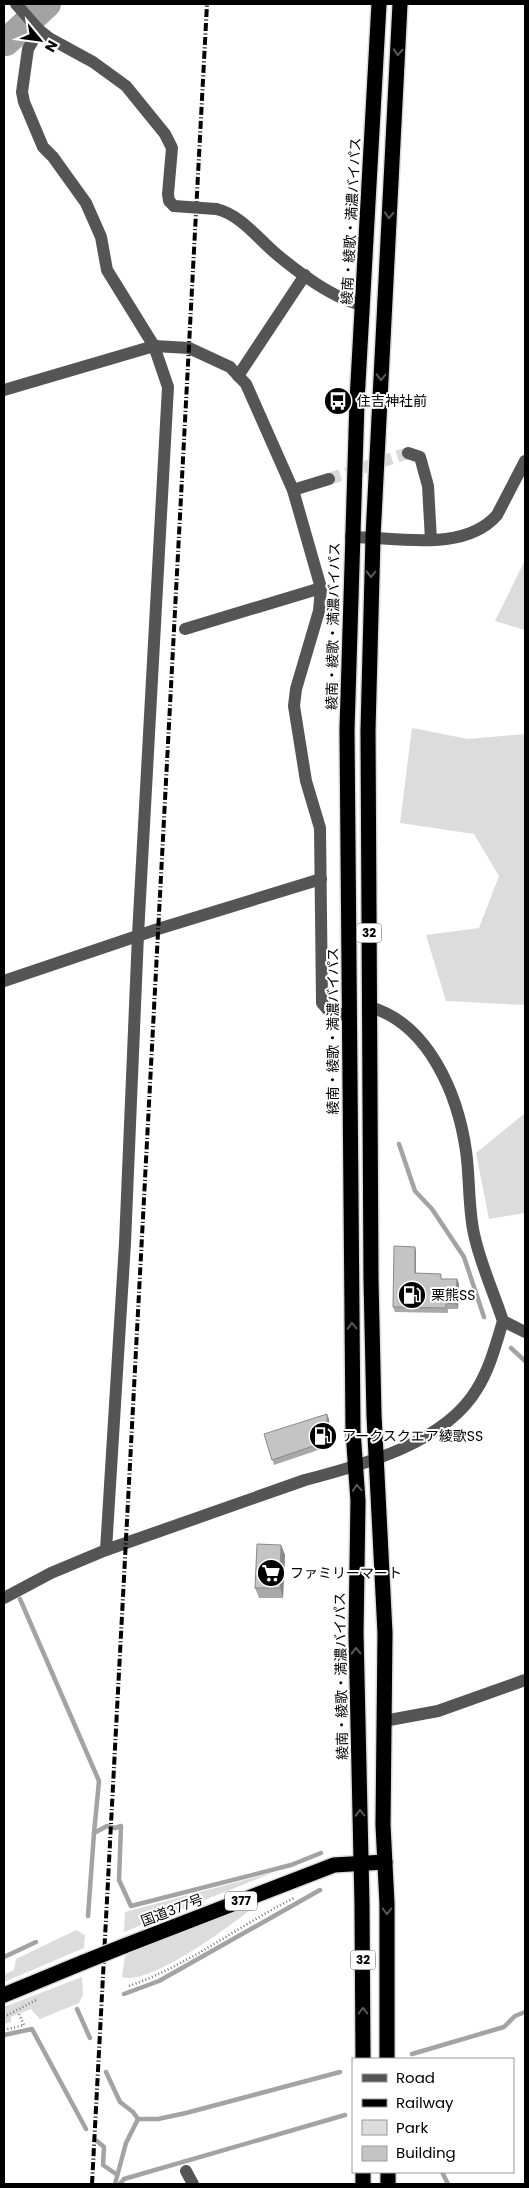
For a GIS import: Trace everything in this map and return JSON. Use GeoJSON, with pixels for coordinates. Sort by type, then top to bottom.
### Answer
{"type":"FeatureCollection","features":[{"type":"Feature","properties":{"kind":"highway","name":"綾南・綾歌・満濃バイパス"},"geometry":{"type":"LineString","coordinates":[[363,2058],[356,1634],[358,1501],[353,1431],[347,730],[351,537],[379,4]]}},
{"type":"Feature","properties":{"kind":"highway","name":"32"},"geometry":{"type":"LineString","coordinates":[[387,2058],[385,1633],[376,1457],[371,1280],[368,730],[372,537],[400,4]]}},
{"type":"Feature","properties":{"kind":"highway","name":"国道377号"},"geometry":{"type":"LineString","coordinates":[[4,1995],[124,1946],[334,1865],[385,1862]]}},
{"type":"Feature","properties":{"kind":"street"},"geometry":{"type":"LineString","coordinates":[[16,4],[33,23],[126,86],[165,134],[172,148],[168,194],[169,201],[174,206],[230,212],[276,254],[305,275],[349,302],[363,305]]}},
{"type":"Feature","properties":{"kind":"street"},"geometry":{"type":"LineString","coordinates":[[33,23],[22,92],[24,102],[43,147],[53,157],[86,203],[102,237],[107,270],[119,293],[154,346],[168,387],[138,936],[125,1243],[106,1550]]}},
{"type":"Feature","properties":{"kind":"street"},"geometry":{"type":"LineString","coordinates":[[238,376],[305,275]]}},
{"type":"Feature","properties":{"kind":"street"},"geometry":{"type":"LineString","coordinates":[[4,390],[154,346],[189,348],[214,358],[230,367],[246,384],[293,490],[321,588],[319,611],[296,689],[294,706],[306,781],[320,828],[322,1003],[329,1012],[349,1016]]}},
{"type":"Feature","properties":{"kind":"street"},"geometry":{"type":"LineString","coordinates":[[408,453],[420,457],[428,486],[431,540]]}},
{"type":"Feature","properties":{"kind":"street"},"geometry":{"type":"LineString","coordinates":[[351,537],[431,540],[462,537],[472,534],[491,522],[503,505],[525,461]]}},
{"type":"Feature","properties":{"kind":"street"},"geometry":{"type":"LineString","coordinates":[[293,490],[329,479]]}},
{"type":"Feature","properties":{"kind":"street"},"geometry":{"type":"LineString","coordinates":[[185,629],[321,588]]}},
{"type":"Feature","properties":{"kind":"street"},"geometry":{"type":"LineString","coordinates":[[4,981],[138,936],[321,880]]}},
{"type":"Feature","properties":{"kind":"street"},"geometry":{"type":"LineString","coordinates":[[6,1595],[51,1573],[106,1550],[305,1480],[355,1465],[429,1436],[464,1406],[477,1390],[489,1365],[503,1321],[474,1234],[466,1150],[457,1108],[447,1083],[425,1047],[408,1029],[386,1011],[370,1007]]}},
{"type":"Feature","properties":{"kind":"street"},"geometry":{"type":"LineString","coordinates":[[503,1321],[525,1332]]}},
{"type":"Feature","properties":{"kind":"street"},"geometry":{"type":"LineString","coordinates":[[384,1721],[438,1711],[525,1680]]}},
{"type":"Feature","properties":{"kind":"street"},"geometry":{"type":"LineString","coordinates":[[186,2171],[193,2184]]}},
{"type":"Feature","properties":{"kind":"path"},"geometry":{"type":"LineString","coordinates":[[129,1986],[155,1977],[191,1959],[258,1916],[296,1897]]}},
{"type":"Feature","properties":{"kind":"path"},"geometry":{"type":"LineString","coordinates":[[4,2030],[24,2025],[19,2014]]}},
{"type":"Feature","properties":{"kind":"green space"},"geometry":{"type":"Polygon","coordinates":[[[525,560],[525,630],[495,621],[525,560]]]}},
{"type":"Feature","properties":{"kind":"green space"},"geometry":{"type":"Polygon","coordinates":[[[412,728],[468,739],[525,734],[525,1005],[446,1001],[426,935],[479,928],[499,876],[474,834],[400,823],[412,728]]]}},
{"type":"Feature","properties":{"kind":"green space"},"geometry":{"type":"Polygon","coordinates":[[[525,1113],[525,1213],[489,1219],[476,1153],[525,1113]]]}},
{"type":"Feature","properties":{"kind":"green space"},"geometry":{"type":"Polygon","coordinates":[[[275,1872],[124,1932],[125,1912],[275,1872]]]}},
{"type":"Feature","properties":{"kind":"green space"},"geometry":{"type":"Polygon","coordinates":[[[261,1901],[214,1936],[172,1962],[152,1972],[135,1977],[122,1977],[125,1955],[261,1901]]]}},
{"type":"Feature","properties":{"kind":"green space"},"geometry":{"type":"Polygon","coordinates":[[[76,1930],[85,1935],[84,1948],[4,1982],[4,1975],[14,1970],[16,1959],[76,1930]]]}},
{"type":"Feature","properties":{"kind":"green space"},"geometry":{"type":"Polygon","coordinates":[[[82,1977],[83,1995],[79,2003],[40,2019],[31,2009],[11,2017],[11,2022],[4,2024],[4,2007],[82,1977]]]}},
{"type":"Feature","properties":{"kind":"building"},"geometry":{"type":"Polygon","coordinates":[[[394,1246],[415,1247],[415,1273],[441,1274],[441,1279],[457,1279],[456,1304],[446,1303],[446,1308],[393,1307],[394,1246]]]}},
{"type":"Feature","properties":{"kind":"building"},"geometry":{"type":"Polygon","coordinates":[[[327,1414],[328,1441],[272,1460],[264,1434],[327,1414]]]}},
{"type":"Feature","properties":{"kind":"building"},"geometry":{"type":"Polygon","coordinates":[[[257,1544],[281,1545],[280,1588],[255,1588],[257,1544]]]}},
{"type":"Feature","properties":{"kind":"waterway"},"geometry":{"type":"LineString","coordinates":[[6,42],[47,4]]}},
{"type":"Feature","properties":{"kind":"waterway"},"geometry":{"type":"LineString","coordinates":[[4,47],[6,42]]}},
{"type":"Feature","properties":{"kind":"waterway"},"geometry":{"type":"LineString","coordinates":[[399,1144],[415,1191],[432,1209],[464,1257],[484,1317]]}},
{"type":"Feature","properties":{"kind":"waterway"},"geometry":{"type":"LineString","coordinates":[[511,1348],[525,1361]]}},
{"type":"Feature","properties":{"kind":"waterway"},"geometry":{"type":"LineString","coordinates":[[20,1599],[99,1781],[94,1833]]}},
{"type":"Feature","properties":{"kind":"waterway"},"geometry":{"type":"LineString","coordinates":[[88,1916],[94,1833],[107,1826],[115,1828],[121,1826],[119,1880],[131,1906],[291,1865],[321,1853]]}},
{"type":"Feature","properties":{"kind":"waterway"},"geometry":{"type":"LineString","coordinates":[[124,1994],[159,1981],[320,1890]]}},
{"type":"Feature","properties":{"kind":"waterway"},"geometry":{"type":"LineString","coordinates":[[4,1957],[36,1942]]}},
{"type":"Feature","properties":{"kind":"waterway"},"geometry":{"type":"LineString","coordinates":[[77,2009],[90,2038]]}},
{"type":"Feature","properties":{"kind":"waterway"},"geometry":{"type":"LineString","coordinates":[[412,2054],[504,2027],[515,2016],[525,2012]]}},
{"type":"Feature","properties":{"kind":"waterway"},"geometry":{"type":"LineString","coordinates":[[4,2035],[32,2029],[86,2129]]}},
{"type":"Feature","properties":{"kind":"waterway"},"geometry":{"type":"LineString","coordinates":[[106,2072],[120,2102],[133,2112],[138,2119],[158,2119],[186,2113],[340,2072]]}},
{"type":"Feature","properties":{"kind":"waterway"},"geometry":{"type":"LineString","coordinates":[[120,2184],[124,2179],[345,2115]]}},
{"type":"Feature","properties":{"kind":"waterway"},"geometry":{"type":"LineString","coordinates":[[115,2184],[126,2143],[138,2119]]}},
{"type":"Feature","properties":{"kind":"waterway"},"geometry":{"type":"LineString","coordinates":[[97,2141],[104,2147],[103,2165],[116,2174]]}},
{"type":"Feature","properties":{"kind":"waterway"},"geometry":{"type":"LineString","coordinates":[[442,2173],[448,2184]]}},
{"type":"Feature","properties":{"kind":"tunnel"},"geometry":{"type":"LineString","coordinates":[[329,479],[408,453]]}},
{"type":"Feature","properties":{"kind":"railway"},"geometry":{"type":"LineString","coordinates":[[92,2184],[207,4]]}},
{"type":"Feature","properties":{"kind":"place","name":"住吉神社前"},"geometry":{"type":"Point","coordinates":[338,401]}},
{"type":"Feature","properties":{"kind":"place","name":"栗熊SS"},"geometry":{"type":"Point","coordinates":[412,1295]}},
{"type":"Feature","properties":{"kind":"place","name":"アークスクエア綾歌SS"},"geometry":{"type":"Point","coordinates":[323,1436]}},
{"type":"Feature","properties":{"kind":"place","name":"ファミリーマート"},"geometry":{"type":"Point","coordinates":[271,1573]}}]}
